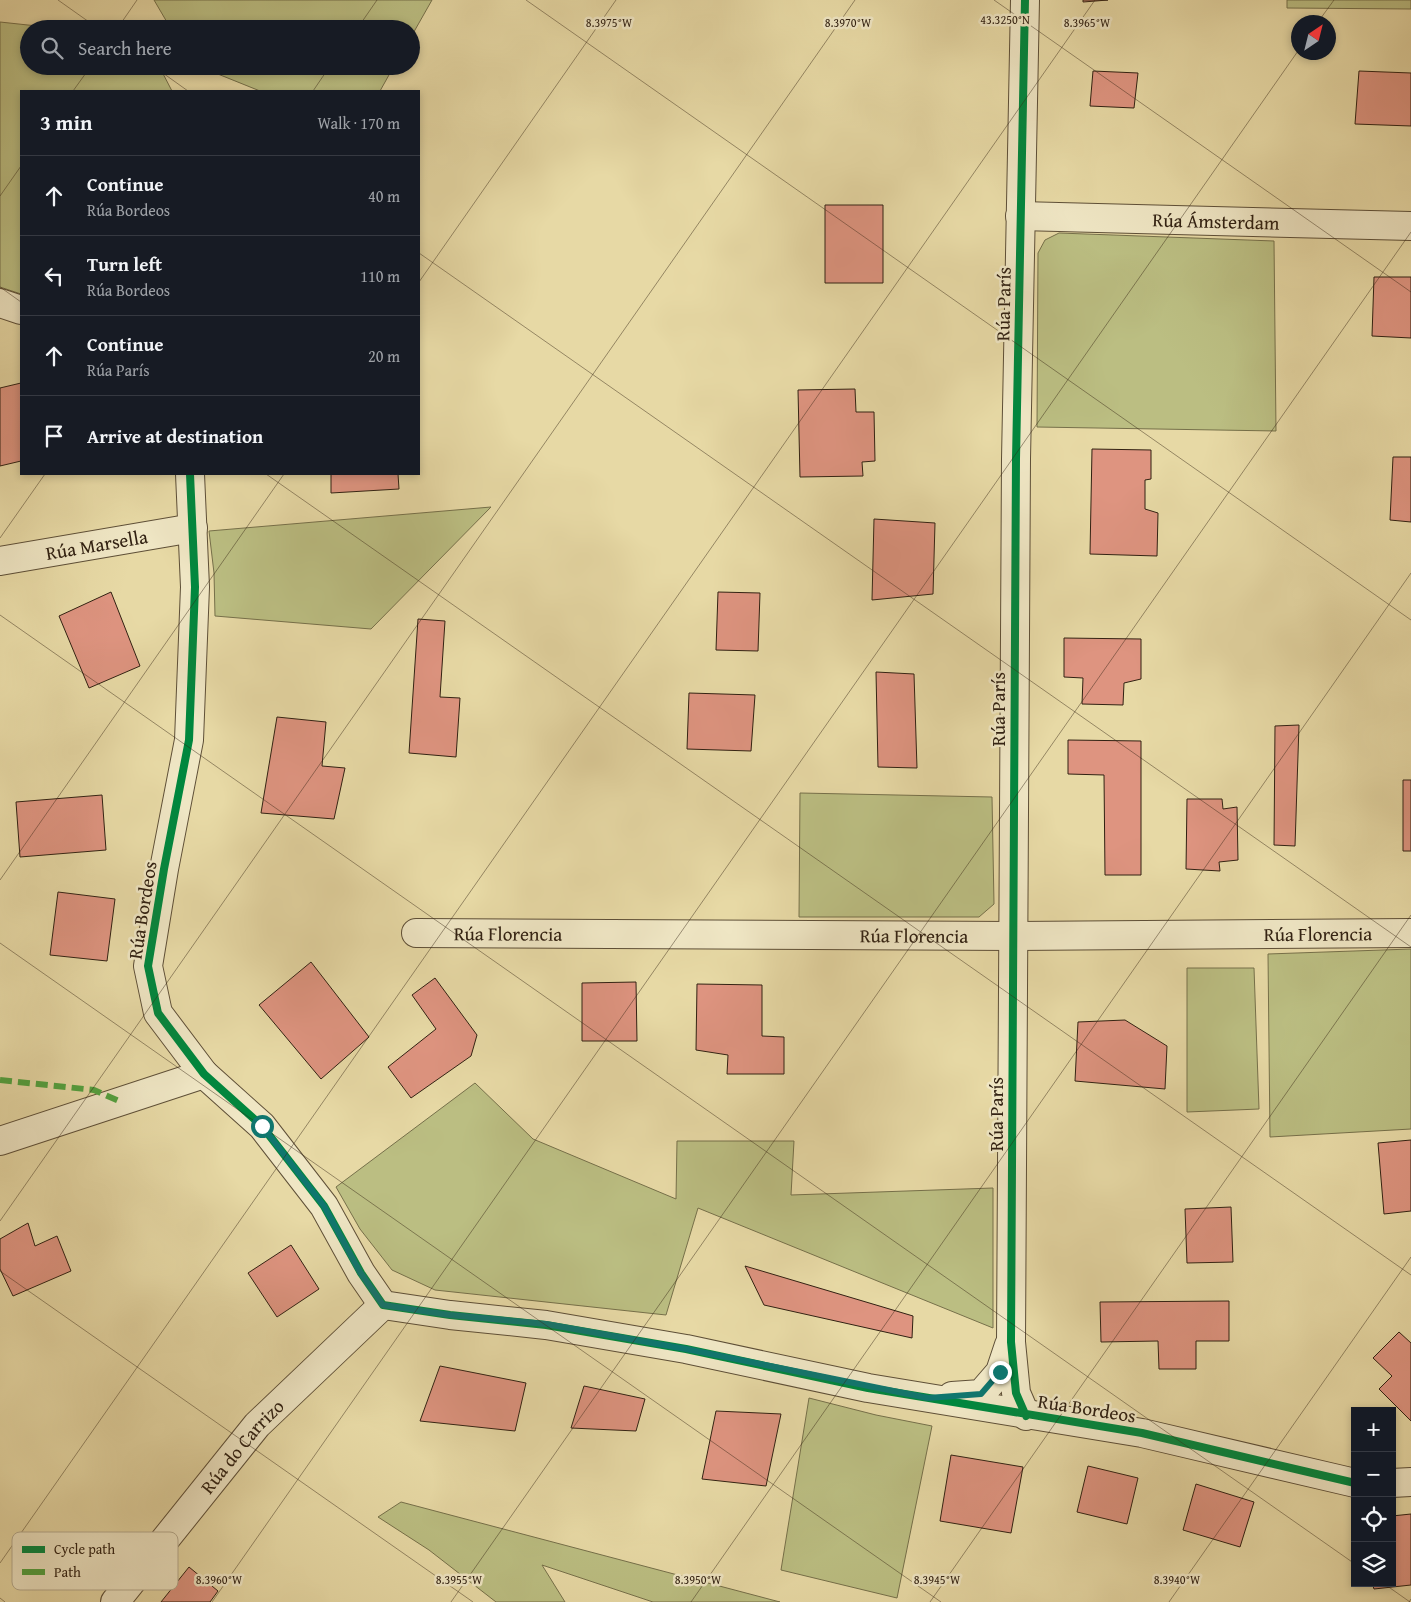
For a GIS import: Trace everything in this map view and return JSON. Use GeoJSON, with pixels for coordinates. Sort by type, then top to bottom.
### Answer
{"type":"FeatureCollection","features":[{"type":"Feature","properties":{"kind":"street","name":"Rúa París"},"geometry":{"type":"LineString","coordinates":[[1025,0],[1020,216],[1010,1342],[1016,1393],[1026,1416]]}},
{"type":"Feature","properties":{"kind":"street","name":"Rúa Ámsterdam"},"geometry":{"type":"LineString","coordinates":[[1020,216],[1411,226]]}},
{"type":"Feature","properties":{"kind":"street"},"geometry":{"type":"LineString","coordinates":[[0,303],[20,310]]}},
{"type":"Feature","properties":{"kind":"street","name":"Rúa Bordeos"},"geometry":{"type":"LineString","coordinates":[[190,475],[195,587],[189,740],[164,869],[148,966],[158,1014],[204,1074],[262,1126],[324,1206],[360,1272],[383,1305],[450,1315],[546,1324],[686,1349],[928,1398],[1026,1416],[1142,1433],[1351,1482]]}},
{"type":"Feature","properties":{"kind":"street","name":"Rúa Marsella"},"geometry":{"type":"LineString","coordinates":[[0,561],[192,528]]}},
{"type":"Feature","properties":{"kind":"street","name":"Rúa Florencia"},"geometry":{"type":"LineString","coordinates":[[416,933],[1013,936],[1411,933]]}},
{"type":"Feature","properties":{"kind":"street"},"geometry":{"type":"LineString","coordinates":[[0,1141],[204,1074]]}},
{"type":"Feature","properties":{"kind":"street","name":"Rúa do Carrizo"},"geometry":{"type":"LineString","coordinates":[[171,1532],[257,1425],[383,1305]]}},
{"type":"Feature","properties":{"kind":"street","name":"Rúa París"},"geometry":{"type":"LineString","coordinates":[[928,1398],[981,1394],[1000,1372],[1010,1342]]}},
{"type":"Feature","properties":{"kind":"street"},"geometry":{"type":"LineString","coordinates":[[1396,1483],[1411,1482]]}},
{"type":"Feature","properties":{"kind":"street","name":"Rúa do Carrizo"},"geometry":{"type":"LineString","coordinates":[[115,1602],[125,1590]]}},
{"type":"Feature","properties":{"kind":"green space"},"geometry":{"type":"Polygon","coordinates":[[[154,0],[432,0],[420,21],[166,20],[154,0]]]}},
{"type":"Feature","properties":{"kind":"green space"},"geometry":{"type":"Polygon","coordinates":[[[1287,0],[1411,0],[1411,9],[1287,8],[1287,0]]]}},
{"type":"Feature","properties":{"kind":"green space"},"geometry":{"type":"Polygon","coordinates":[[[0,22],[20,24],[20,75],[164,75],[171,90],[20,90],[20,294],[0,287],[0,22]]]}},
{"type":"Feature","properties":{"kind":"green space"},"geometry":{"type":"Polygon","coordinates":[[[220,75],[389,75],[381,90],[258,90],[220,75]]]}},
{"type":"Feature","properties":{"kind":"green space"},"geometry":{"type":"Polygon","coordinates":[[[1059,233],[1274,241],[1276,431],[1037,427],[1038,253],[1045,240],[1059,233]]]}},
{"type":"Feature","properties":{"kind":"green space"},"geometry":{"type":"Polygon","coordinates":[[[491,507],[371,629],[215,616],[214,573],[209,531],[491,507]]]}},
{"type":"Feature","properties":{"kind":"green space"},"geometry":{"type":"Polygon","coordinates":[[[800,793],[992,797],[994,904],[979,917],[799,917],[800,793]]]}},
{"type":"Feature","properties":{"kind":"green space"},"geometry":{"type":"Polygon","coordinates":[[[1411,949],[1411,1129],[1270,1137],[1268,954],[1411,949]]]}},
{"type":"Feature","properties":{"kind":"green space"},"geometry":{"type":"Polygon","coordinates":[[[1187,968],[1254,968],[1259,1109],[1187,1112],[1187,968]]]}},
{"type":"Feature","properties":{"kind":"green space"},"geometry":{"type":"Polygon","coordinates":[[[475,1083],[533,1139],[676,1199],[677,1141],[794,1141],[791,1195],[993,1188],[993,1328],[698,1208],[666,1315],[435,1290],[392,1270],[360,1229],[336,1187],[475,1083]]]}},
{"type":"Feature","properties":{"kind":"green space"},"geometry":{"type":"Polygon","coordinates":[[[809,1398],[876,1415],[932,1426],[897,1598],[781,1570],[809,1398]]]}},
{"type":"Feature","properties":{"kind":"green space"},"geometry":{"type":"Polygon","coordinates":[[[401,1502],[780,1602],[653,1602],[542,1565],[565,1602],[496,1602],[429,1550],[378,1517],[401,1502]]]}},
{"type":"Feature","properties":{"kind":"building"},"geometry":{"type":"Polygon","coordinates":[[[1083,0],[1108,0],[1083,2],[1083,0]]]}},
{"type":"Feature","properties":{"kind":"building"},"geometry":{"type":"Polygon","coordinates":[[[1093,71],[1138,73],[1134,108],[1090,106],[1093,71]]]}},
{"type":"Feature","properties":{"kind":"building"},"geometry":{"type":"Polygon","coordinates":[[[1359,71],[1411,73],[1411,126],[1355,124],[1359,71]]]}},
{"type":"Feature","properties":{"kind":"building"},"geometry":{"type":"Polygon","coordinates":[[[825,205],[883,205],[883,283],[825,283],[825,205]]]}},
{"type":"Feature","properties":{"kind":"building"},"geometry":{"type":"Polygon","coordinates":[[[1374,277],[1411,277],[1411,338],[1372,336],[1374,277]]]}},
{"type":"Feature","properties":{"kind":"building"},"geometry":{"type":"Polygon","coordinates":[[[20,383],[20,461],[0,466],[0,388],[20,383]]]}},
{"type":"Feature","properties":{"kind":"building"},"geometry":{"type":"Polygon","coordinates":[[[855,389],[856,412],[874,412],[875,461],[862,462],[863,476],[800,477],[798,390],[855,389]]]}},
{"type":"Feature","properties":{"kind":"building"},"geometry":{"type":"Polygon","coordinates":[[[1092,449],[1151,450],[1151,479],[1145,480],[1145,509],[1158,513],[1157,556],[1090,554],[1092,449]]]}},
{"type":"Feature","properties":{"kind":"building"},"geometry":{"type":"Polygon","coordinates":[[[1393,457],[1411,457],[1411,522],[1390,520],[1393,457]]]}},
{"type":"Feature","properties":{"kind":"building"},"geometry":{"type":"Polygon","coordinates":[[[331,475],[398,475],[399,489],[331,493],[331,475]]]}},
{"type":"Feature","properties":{"kind":"building"},"geometry":{"type":"Polygon","coordinates":[[[874,519],[935,523],[933,594],[872,600],[874,519]]]}},
{"type":"Feature","properties":{"kind":"building"},"geometry":{"type":"Polygon","coordinates":[[[111,592],[140,666],[89,688],[59,616],[111,592]]]}},
{"type":"Feature","properties":{"kind":"building"},"geometry":{"type":"Polygon","coordinates":[[[718,592],[760,593],[758,651],[716,650],[718,592]]]}},
{"type":"Feature","properties":{"kind":"building"},"geometry":{"type":"Polygon","coordinates":[[[418,619],[445,621],[440,697],[460,698],[456,757],[409,753],[418,619]]]}},
{"type":"Feature","properties":{"kind":"building"},"geometry":{"type":"Polygon","coordinates":[[[1064,638],[1141,639],[1141,679],[1124,683],[1123,705],[1082,704],[1083,678],[1064,677],[1064,638]]]}},
{"type":"Feature","properties":{"kind":"building"},"geometry":{"type":"Polygon","coordinates":[[[876,672],[914,674],[917,768],[878,767],[876,672]]]}},
{"type":"Feature","properties":{"kind":"building"},"geometry":{"type":"Polygon","coordinates":[[[689,693],[755,695],[751,751],[687,749],[689,693]]]}},
{"type":"Feature","properties":{"kind":"building"},"geometry":{"type":"Polygon","coordinates":[[[277,717],[326,722],[322,766],[345,768],[334,819],[261,813],[277,717]]]}},
{"type":"Feature","properties":{"kind":"building"},"geometry":{"type":"Polygon","coordinates":[[[1299,725],[1295,846],[1274,845],[1275,726],[1299,725]]]}},
{"type":"Feature","properties":{"kind":"building"},"geometry":{"type":"Polygon","coordinates":[[[1068,740],[1141,741],[1141,875],[1105,875],[1104,775],[1068,774],[1068,740]]]}},
{"type":"Feature","properties":{"kind":"building"},"geometry":{"type":"Polygon","coordinates":[[[1403,780],[1411,780],[1411,851],[1403,851],[1403,780]]]}},
{"type":"Feature","properties":{"kind":"building"},"geometry":{"type":"Polygon","coordinates":[[[102,795],[106,850],[20,857],[16,802],[102,795]]]}},
{"type":"Feature","properties":{"kind":"building"},"geometry":{"type":"Polygon","coordinates":[[[1187,799],[1222,799],[1223,809],[1237,807],[1238,860],[1219,862],[1220,871],[1186,869],[1187,799]]]}},
{"type":"Feature","properties":{"kind":"building"},"geometry":{"type":"Polygon","coordinates":[[[58,892],[115,899],[107,961],[50,955],[58,892]]]}},
{"type":"Feature","properties":{"kind":"building"},"geometry":{"type":"Polygon","coordinates":[[[311,962],[369,1037],[321,1079],[259,1005],[311,962]]]}},
{"type":"Feature","properties":{"kind":"building"},"geometry":{"type":"Polygon","coordinates":[[[435,978],[477,1035],[471,1056],[411,1098],[388,1067],[436,1029],[412,995],[435,978]]]}},
{"type":"Feature","properties":{"kind":"building"},"geometry":{"type":"Polygon","coordinates":[[[636,982],[637,1041],[582,1041],[582,983],[636,982]]]}},
{"type":"Feature","properties":{"kind":"building"},"geometry":{"type":"Polygon","coordinates":[[[697,984],[762,985],[762,1036],[784,1037],[784,1074],[727,1074],[728,1055],[696,1050],[697,984]]]}},
{"type":"Feature","properties":{"kind":"building"},"geometry":{"type":"Polygon","coordinates":[[[1125,1020],[1167,1046],[1165,1089],[1075,1081],[1078,1022],[1125,1020]]]}},
{"type":"Feature","properties":{"kind":"building"},"geometry":{"type":"Polygon","coordinates":[[[1411,1140],[1411,1211],[1384,1214],[1378,1143],[1411,1140]]]}},
{"type":"Feature","properties":{"kind":"building"},"geometry":{"type":"Polygon","coordinates":[[[1231,1207],[1233,1262],[1187,1263],[1185,1209],[1231,1207]]]}},
{"type":"Feature","properties":{"kind":"building"},"geometry":{"type":"Polygon","coordinates":[[[28,1223],[35,1246],[57,1236],[71,1271],[13,1296],[0,1269],[0,1239],[28,1223]]]}},
{"type":"Feature","properties":{"kind":"building"},"geometry":{"type":"Polygon","coordinates":[[[291,1245],[319,1289],[277,1317],[248,1273],[291,1245]]]}},
{"type":"Feature","properties":{"kind":"building"},"geometry":{"type":"Polygon","coordinates":[[[745,1266],[913,1316],[912,1338],[764,1305],[745,1266]]]}},
{"type":"Feature","properties":{"kind":"building"},"geometry":{"type":"Polygon","coordinates":[[[1229,1301],[1229,1341],[1196,1341],[1196,1369],[1159,1369],[1158,1341],[1101,1342],[1100,1302],[1229,1301]]]}},
{"type":"Feature","properties":{"kind":"building"},"geometry":{"type":"Polygon","coordinates":[[[1399,1332],[1411,1343],[1411,1421],[1379,1389],[1392,1376],[1373,1358],[1399,1332]]]}},
{"type":"Feature","properties":{"kind":"building"},"geometry":{"type":"Polygon","coordinates":[[[440,1366],[526,1383],[515,1431],[420,1421],[440,1366]]]}},
{"type":"Feature","properties":{"kind":"building"},"geometry":{"type":"Polygon","coordinates":[[[584,1386],[645,1399],[636,1431],[571,1428],[584,1386]]]}},
{"type":"Feature","properties":{"kind":"building"},"geometry":{"type":"Polygon","coordinates":[[[716,1411],[781,1414],[766,1486],[702,1479],[716,1411]]]}},
{"type":"Feature","properties":{"kind":"building"},"geometry":{"type":"Polygon","coordinates":[[[951,1455],[1023,1467],[1011,1533],[940,1521],[951,1455]]]}},
{"type":"Feature","properties":{"kind":"building"},"geometry":{"type":"Polygon","coordinates":[[[1088,1466],[1138,1478],[1127,1524],[1077,1512],[1088,1466]]]}},
{"type":"Feature","properties":{"kind":"building"},"geometry":{"type":"Polygon","coordinates":[[[1196,1484],[1254,1502],[1240,1547],[1183,1530],[1196,1484]]]}},
{"type":"Feature","properties":{"kind":"building"},"geometry":{"type":"Polygon","coordinates":[[[1411,1514],[1411,1585],[1396,1587],[1396,1542],[1396,1516],[1411,1514]]]}},
{"type":"Feature","properties":{"kind":"building"},"geometry":{"type":"Polygon","coordinates":[[[189,1567],[218,1591],[210,1602],[161,1602],[171,1590],[178,1590],[178,1581],[189,1567]]]}},
{"type":"Feature","properties":{"kind":"building"},"geometry":{"type":"Polygon","coordinates":[[[1373,1587],[1392,1587],[1374,1589],[1373,1587]]]}},
{"type":"Feature","properties":{"kind":"marked path"},"geometry":{"type":"LineString","coordinates":[[0,1080],[94,1090],[119,1101]]}},
{"type":"Feature","properties":{"kind":"cycle path"},"geometry":{"type":"LineString","coordinates":[[1025,0],[1016,459],[1011,1342],[1016,1393],[1026,1416]]}},
{"type":"Feature","properties":{"kind":"cycle path"},"geometry":{"type":"LineString","coordinates":[[190,475],[195,587],[189,740],[164,869],[148,966],[158,1013],[204,1074],[262,1126],[324,1206],[361,1273],[383,1305],[450,1315],[546,1325],[686,1349],[868,1388],[1142,1433],[1351,1482]]}},
{"type":"Feature","properties":{"kind":"route"},"geometry":{"type":"LineString","coordinates":[[262,1126],[324,1206],[360,1272],[383,1305],[450,1315],[546,1324],[686,1349],[868,1388],[928,1398],[981,1394],[1000,1372]]}}]}
